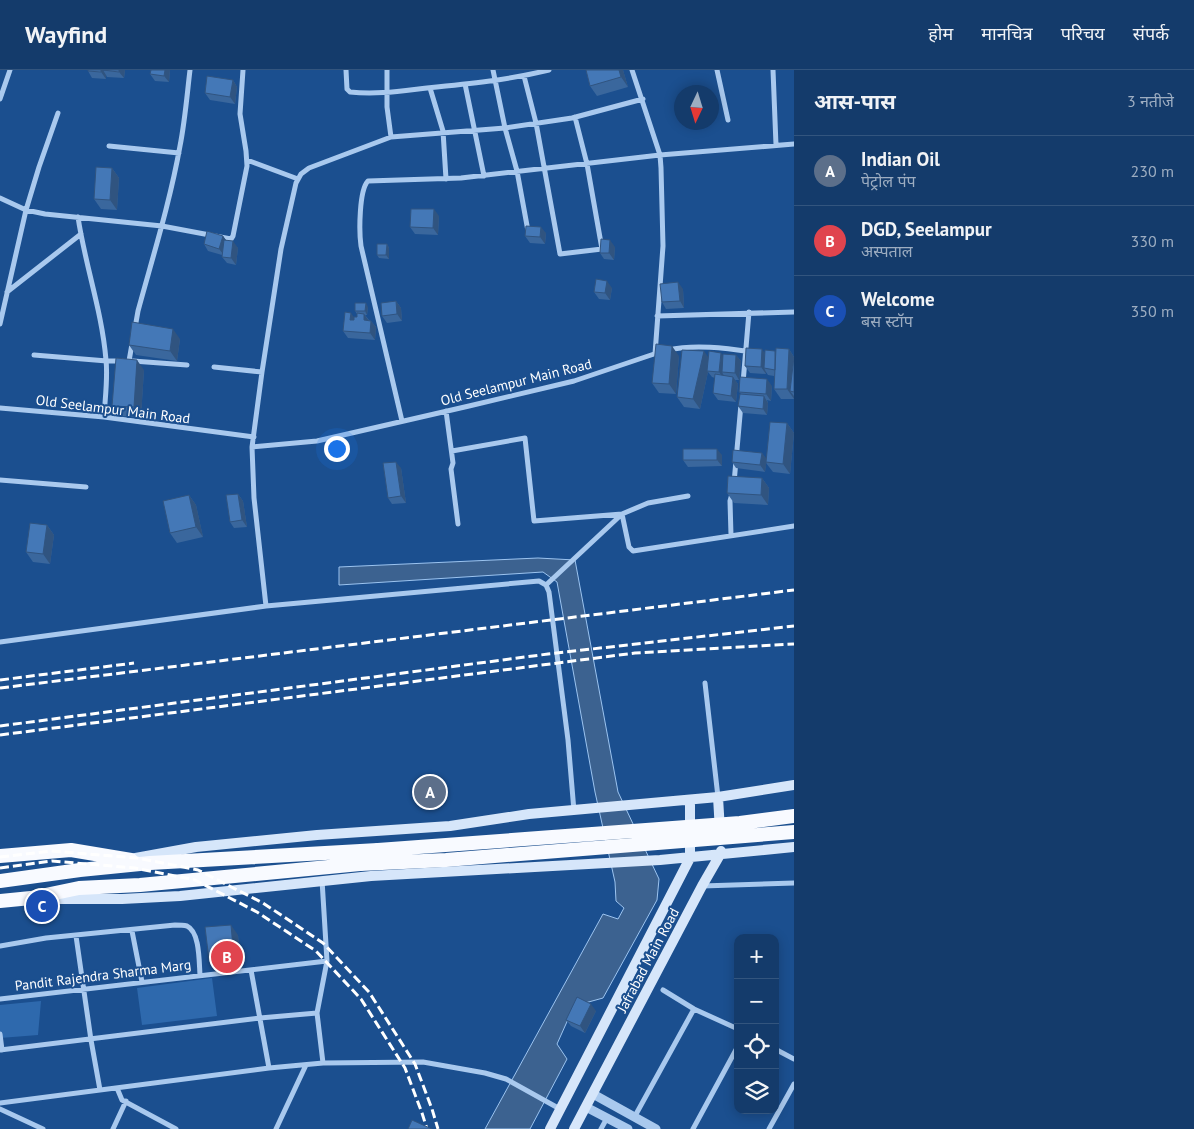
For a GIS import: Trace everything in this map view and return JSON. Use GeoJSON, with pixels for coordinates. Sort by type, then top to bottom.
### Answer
{"type":"FeatureCollection","features":[{"type":"Feature","properties":{"kind":"highway"},"geometry":{"type":"LineString","coordinates":[[0,881],[80,870],[150,864],[181,855],[210,859],[378,850],[740,823],[794,816]]}},
{"type":"Feature","properties":{"kind":"highway"},"geometry":{"type":"LineString","coordinates":[[0,901],[31,898],[79,888],[140,885],[360,864],[446,860],[794,832]]}},
{"type":"Feature","properties":{"kind":"highway"},"geometry":{"type":"LineString","coordinates":[[0,856],[71,850],[150,864]]}},
{"type":"Feature","properties":{"kind":"main road"},"geometry":{"type":"LineString","coordinates":[[80,870],[128,860],[181,855],[317,835],[450,826],[522,815],[718,797],[794,785]]}},
{"type":"Feature","properties":{"kind":"main road"},"geometry":{"type":"LineString","coordinates":[[718,797],[721,853]]}},
{"type":"Feature","properties":{"kind":"main road","name":"Jafrabad Main Road"},"geometry":{"type":"LineString","coordinates":[[550,1129],[690,858],[690,800]]}},
{"type":"Feature","properties":{"kind":"main road"},"geometry":{"type":"LineString","coordinates":[[31,898],[122,899],[180,896],[322,880],[690,858],[721,853],[794,847]]}},
{"type":"Feature","properties":{"kind":"main road","name":"Jafrabad Main Road"},"geometry":{"type":"LineString","coordinates":[[574,1129],[721,853]]}},
{"type":"Feature","properties":{"kind":"street"},"geometry":{"type":"LineString","coordinates":[[0,99],[10,70]]}},
{"type":"Feature","properties":{"kind":"street"},"geometry":{"type":"LineString","coordinates":[[129,361],[138,311],[162,226],[179,153],[190,70]]}},
{"type":"Feature","properties":{"kind":"street"},"geometry":{"type":"LineString","coordinates":[[0,198],[26,210],[45,214],[162,226],[231,240],[237,218],[247,160],[240,114],[243,70]]}},
{"type":"Feature","properties":{"kind":"street"},"geometry":{"type":"LineString","coordinates":[[346,70],[346,84],[350,92],[387,93],[496,81],[549,70]]}},
{"type":"Feature","properties":{"kind":"street"},"geometry":{"type":"LineString","coordinates":[[386,70],[391,137]]}},
{"type":"Feature","properties":{"kind":"street"},"geometry":{"type":"LineString","coordinates":[[493,70],[505,128],[517,171],[529,236]]}},
{"type":"Feature","properties":{"kind":"street"},"geometry":{"type":"LineString","coordinates":[[632,70],[660,155],[663,246],[655,354]]}},
{"type":"Feature","properties":{"kind":"street"},"geometry":{"type":"LineString","coordinates":[[717,70],[728,120]]}},
{"type":"Feature","properties":{"kind":"street"},"geometry":{"type":"LineString","coordinates":[[773,70],[776,145]]}},
{"type":"Feature","properties":{"kind":"street"},"geometry":{"type":"LineString","coordinates":[[524,76],[536,123],[560,254],[602,249],[587,164],[576,117]]}},
{"type":"Feature","properties":{"kind":"street"},"geometry":{"type":"LineString","coordinates":[[465,84],[484,176]]}},
{"type":"Feature","properties":{"kind":"street"},"geometry":{"type":"LineString","coordinates":[[430,88],[443,133],[446,179]]}},
{"type":"Feature","properties":{"kind":"street"},"geometry":{"type":"LineString","coordinates":[[266,606],[254,498],[252,447],[281,248],[298,179],[301,174],[316,164],[391,137],[505,128],[576,117],[643,99]]}},
{"type":"Feature","properties":{"kind":"street"},"geometry":{"type":"LineString","coordinates":[[0,324],[26,210],[38,167],[58,113]]}},
{"type":"Feature","properties":{"kind":"street"},"geometry":{"type":"LineString","coordinates":[[402,421],[361,246],[359,222],[364,187],[368,181],[484,176],[660,155],[794,144]]}},
{"type":"Feature","properties":{"kind":"street"},"geometry":{"type":"LineString","coordinates":[[109,146],[179,153]]}},
{"type":"Feature","properties":{"kind":"street"},"geometry":{"type":"LineString","coordinates":[[247,160],[298,179]]}},
{"type":"Feature","properties":{"kind":"street"},"geometry":{"type":"LineString","coordinates":[[78,217],[98,307],[107,361],[104,418]]}},
{"type":"Feature","properties":{"kind":"street"},"geometry":{"type":"LineString","coordinates":[[7,292],[81,234]]}},
{"type":"Feature","properties":{"kind":"street"},"geometry":{"type":"LineString","coordinates":[[743,388],[749,312]]}},
{"type":"Feature","properties":{"kind":"street"},"geometry":{"type":"LineString","coordinates":[[657,316],[794,312]]}},
{"type":"Feature","properties":{"kind":"street","name":"Old Seelampur Main Road"},"geometry":{"type":"LineString","coordinates":[[252,447],[318,441],[574,381],[655,354],[683,348],[719,348],[755,352]]}},
{"type":"Feature","properties":{"kind":"street"},"geometry":{"type":"LineString","coordinates":[[34,355],[187,365]]}},
{"type":"Feature","properties":{"kind":"street"},"geometry":{"type":"LineString","coordinates":[[214,367],[262,372]]}},
{"type":"Feature","properties":{"kind":"street"},"geometry":{"type":"LineString","coordinates":[[731,535],[730,501],[733,491],[742,398]]}},
{"type":"Feature","properties":{"kind":"street","name":"Old Seelampur Main Road"},"geometry":{"type":"LineString","coordinates":[[0,408],[254,434]]}},
{"type":"Feature","properties":{"kind":"street"},"geometry":{"type":"LineString","coordinates":[[446,411],[452,451],[453,463],[451,470],[458,524]]}},
{"type":"Feature","properties":{"kind":"street"},"geometry":{"type":"LineString","coordinates":[[452,451],[525,438],[534,520],[622,514],[648,503],[688,496]]}},
{"type":"Feature","properties":{"kind":"street"},"geometry":{"type":"LineString","coordinates":[[0,480],[86,488]]}},
{"type":"Feature","properties":{"kind":"street"},"geometry":{"type":"LineString","coordinates":[[622,514],[629,547],[633,551],[794,526]]}},
{"type":"Feature","properties":{"kind":"street"},"geometry":{"type":"LineString","coordinates":[[546,585],[622,514]]}},
{"type":"Feature","properties":{"kind":"street"},"geometry":{"type":"LineString","coordinates":[[0,642],[266,606],[532,580],[539,581],[546,585],[549,592],[568,740],[574,811]]}},
{"type":"Feature","properties":{"kind":"street"},"geometry":{"type":"LineString","coordinates":[[705,683],[718,797]]}},
{"type":"Feature","properties":{"kind":"street"},"geometry":{"type":"LineString","coordinates":[[322,880],[327,961],[317,1013],[323,1064]]}},
{"type":"Feature","properties":{"kind":"street"},"geometry":{"type":"LineString","coordinates":[[702,886],[794,883]]}},
{"type":"Feature","properties":{"kind":"street"},"geometry":{"type":"LineString","coordinates":[[0,946],[46,938],[132,931],[175,925],[186,926],[192,930],[196,938],[200,975]]}},
{"type":"Feature","properties":{"kind":"street"},"geometry":{"type":"LineString","coordinates":[[132,931],[142,982]]}},
{"type":"Feature","properties":{"kind":"street"},"geometry":{"type":"LineString","coordinates":[[76,936],[100,1090]]}},
{"type":"Feature","properties":{"kind":"street","name":"Pandit Rajendra Sharma Marg"},"geometry":{"type":"LineString","coordinates":[[0,999],[327,961]]}},
{"type":"Feature","properties":{"kind":"street"},"geometry":{"type":"LineString","coordinates":[[251,970],[269,1068]]}},
{"type":"Feature","properties":{"kind":"street"},"geometry":{"type":"LineString","coordinates":[[663,990],[694,1008],[734,1027]]}},
{"type":"Feature","properties":{"kind":"street"},"geometry":{"type":"LineString","coordinates":[[635,1116],[694,1008]]}},
{"type":"Feature","properties":{"kind":"street"},"geometry":{"type":"LineString","coordinates":[[0,1034],[1,1050],[260,1018],[317,1013]]}},
{"type":"Feature","properties":{"kind":"street"},"geometry":{"type":"LineString","coordinates":[[779,1051],[794,1059]]}},
{"type":"Feature","properties":{"kind":"street"},"geometry":{"type":"LineString","coordinates":[[693,1129],[734,1053]]}},
{"type":"Feature","properties":{"kind":"street"},"geometry":{"type":"LineString","coordinates":[[0,1103],[269,1068],[323,1064],[423,1062],[485,1073],[506,1079],[560,1109]]}},
{"type":"Feature","properties":{"kind":"street"},"geometry":{"type":"LineString","coordinates":[[276,1129],[306,1065]]}},
{"type":"Feature","properties":{"kind":"street"},"geometry":{"type":"LineString","coordinates":[[769,1129],[794,1084]]}},
{"type":"Feature","properties":{"kind":"street"},"geometry":{"type":"LineString","coordinates":[[117,1088],[122,1100],[176,1129]]}},
{"type":"Feature","properties":{"kind":"street"},"geometry":{"type":"LineString","coordinates":[[592,1094],[656,1129]]}},
{"type":"Feature","properties":{"kind":"street"},"geometry":{"type":"LineString","coordinates":[[113,1129],[126,1101]]}},
{"type":"Feature","properties":{"kind":"street"},"geometry":{"type":"LineString","coordinates":[[586,1107],[628,1129]]}},
{"type":"Feature","properties":{"kind":"street"},"geometry":{"type":"LineString","coordinates":[[0,1108],[44,1129]]}},
{"type":"Feature","properties":{"kind":"street"},"geometry":{"type":"LineString","coordinates":[[600,1129],[607,1118]]}},
{"type":"Feature","properties":{"kind":"shaded area"},"geometry":{"type":"Polygon","coordinates":[[[538,558],[575,560],[618,792],[659,879],[657,900],[603,998],[574,1006],[557,1044],[567,1059],[530,1129],[485,1129],[603,914],[618,919],[624,908],[616,901],[615,882],[595,792],[557,582],[543,572],[339,585],[339,567],[538,558]]]}},
{"type":"Feature","properties":{"kind":"shaded area"},"geometry":{"type":"Polygon","coordinates":[[[212,978],[217,1016],[142,1025],[137,988],[212,978]]]}},
{"type":"Feature","properties":{"kind":"shaded area"},"geometry":{"type":"Polygon","coordinates":[[[41,1001],[38,1035],[0,1038],[0,1005],[41,1001]]]}},
{"type":"Feature","properties":{"kind":"building"},"geometry":{"type":"Polygon","coordinates":[[[101,70],[101,72],[88,71],[101,70]]]}},
{"type":"Feature","properties":{"kind":"building"},"geometry":{"type":"Polygon","coordinates":[[[103,70],[119,70],[119,72],[103,70]]]}},
{"type":"Feature","properties":{"kind":"building"},"geometry":{"type":"Polygon","coordinates":[[[151,70],[165,70],[164,76],[150,74],[151,70]]]}},
{"type":"Feature","properties":{"kind":"building"},"geometry":{"type":"Polygon","coordinates":[[[586,70],[619,70],[621,77],[590,86],[586,70]]]}},
{"type":"Feature","properties":{"kind":"building"},"geometry":{"type":"Polygon","coordinates":[[[207,76],[233,80],[230,97],[205,93],[207,76]]]}},
{"type":"Feature","properties":{"kind":"building"},"geometry":{"type":"Polygon","coordinates":[[[96,167],[112,168],[110,200],[94,199],[96,167]]]}},
{"type":"Feature","properties":{"kind":"building"},"geometry":{"type":"Polygon","coordinates":[[[411,209],[434,209],[433,228],[410,227],[411,209]]]}},
{"type":"Feature","properties":{"kind":"building"},"geometry":{"type":"Polygon","coordinates":[[[526,226],[541,227],[540,237],[525,236],[526,226]]]}},
{"type":"Feature","properties":{"kind":"building"},"geometry":{"type":"Polygon","coordinates":[[[207,231],[223,236],[219,249],[204,244],[207,231]]]}},
{"type":"Feature","properties":{"kind":"building"},"geometry":{"type":"Polygon","coordinates":[[[601,239],[610,240],[609,253],[600,253],[601,239]]]}},
{"type":"Feature","properties":{"kind":"building"},"geometry":{"type":"Polygon","coordinates":[[[224,240],[233,241],[231,258],[222,257],[224,240]]]}},
{"type":"Feature","properties":{"kind":"building"},"geometry":{"type":"Polygon","coordinates":[[[377,244],[387,244],[386,255],[377,255],[377,244]]]}},
{"type":"Feature","properties":{"kind":"building"},"geometry":{"type":"Polygon","coordinates":[[[596,279],[607,281],[605,293],[594,292],[596,279]]]}},
{"type":"Feature","properties":{"kind":"building"},"geometry":{"type":"Polygon","coordinates":[[[678,282],[680,301],[662,302],[660,284],[678,282]]]}},
{"type":"Feature","properties":{"kind":"building"},"geometry":{"type":"Polygon","coordinates":[[[396,301],[397,314],[382,316],[381,303],[396,301]]]}},
{"type":"Feature","properties":{"kind":"building"},"geometry":{"type":"Polygon","coordinates":[[[355,303],[366,303],[365,311],[355,311],[355,303]]]}},
{"type":"Feature","properties":{"kind":"building"},"geometry":{"type":"Polygon","coordinates":[[[345,312],[351,313],[350,320],[354,320],[354,317],[357,317],[357,313],[364,314],[364,320],[371,321],[370,333],[343,331],[345,312]]]}},
{"type":"Feature","properties":{"kind":"building"},"geometry":{"type":"Polygon","coordinates":[[[132,322],[173,329],[170,351],[129,345],[132,322]]]}},
{"type":"Feature","properties":{"kind":"building"},"geometry":{"type":"Polygon","coordinates":[[[656,344],[672,346],[669,384],[652,383],[656,344]]]}},
{"type":"Feature","properties":{"kind":"building"},"geometry":{"type":"Polygon","coordinates":[[[746,348],[762,349],[761,367],[745,366],[746,348]]]}},
{"type":"Feature","properties":{"kind":"building"},"geometry":{"type":"Polygon","coordinates":[[[776,348],[789,349],[787,389],[774,389],[776,348]]]}},
{"type":"Feature","properties":{"kind":"building"},"geometry":{"type":"Polygon","coordinates":[[[682,350],[704,351],[693,399],[677,397],[682,350]]]}},
{"type":"Feature","properties":{"kind":"building"},"geometry":{"type":"Polygon","coordinates":[[[765,350],[775,351],[775,370],[764,368],[765,350]]]}},
{"type":"Feature","properties":{"kind":"building"},"geometry":{"type":"Polygon","coordinates":[[[709,351],[721,353],[719,372],[707,371],[709,351]]]}},
{"type":"Feature","properties":{"kind":"building"},"geometry":{"type":"Polygon","coordinates":[[[723,354],[736,355],[735,373],[722,372],[723,354]]]}},
{"type":"Feature","properties":{"kind":"building"},"geometry":{"type":"Polygon","coordinates":[[[794,357],[794,392],[790,391],[794,357]]]}},
{"type":"Feature","properties":{"kind":"building"},"geometry":{"type":"Polygon","coordinates":[[[116,358],[137,360],[134,407],[112,406],[116,358]]]}},
{"type":"Feature","properties":{"kind":"building"},"geometry":{"type":"Polygon","coordinates":[[[715,374],[733,377],[731,396],[713,393],[715,374]]]}},
{"type":"Feature","properties":{"kind":"building"},"geometry":{"type":"Polygon","coordinates":[[[740,377],[767,379],[766,394],[739,392],[740,377]]]}},
{"type":"Feature","properties":{"kind":"building"},"geometry":{"type":"Polygon","coordinates":[[[740,394],[764,396],[763,409],[738,406],[740,394]]]}},
{"type":"Feature","properties":{"kind":"building"},"geometry":{"type":"Polygon","coordinates":[[[770,422],[787,423],[783,464],[766,462],[770,422]]]}},
{"type":"Feature","properties":{"kind":"building"},"geometry":{"type":"Polygon","coordinates":[[[683,449],[717,449],[717,460],[683,460],[683,449]]]}},
{"type":"Feature","properties":{"kind":"building"},"geometry":{"type":"Polygon","coordinates":[[[733,450],[762,453],[760,465],[732,462],[733,450]]]}},
{"type":"Feature","properties":{"kind":"building"},"geometry":{"type":"Polygon","coordinates":[[[396,462],[401,496],[388,498],[383,463],[396,462]]]}},
{"type":"Feature","properties":{"kind":"building"},"geometry":{"type":"Polygon","coordinates":[[[728,476],[762,478],[761,495],[727,493],[728,476]]]}},
{"type":"Feature","properties":{"kind":"building"},"geometry":{"type":"Polygon","coordinates":[[[238,494],[242,520],[230,522],[226,495],[238,494]]]}},
{"type":"Feature","properties":{"kind":"building"},"geometry":{"type":"Polygon","coordinates":[[[189,495],[196,527],[170,533],[163,501],[189,495]]]}},
{"type":"Feature","properties":{"kind":"building"},"geometry":{"type":"Polygon","coordinates":[[[30,523],[47,525],[43,554],[26,552],[30,523]]]}},
{"type":"Feature","properties":{"kind":"building"},"geometry":{"type":"Polygon","coordinates":[[[231,925],[234,958],[209,960],[205,927],[231,925]]]}},
{"type":"Feature","properties":{"kind":"building"},"geometry":{"type":"Polygon","coordinates":[[[577,997],[591,1004],[580,1026],[566,1020],[577,997]]]}},
{"type":"Feature","properties":{"kind":"building"},"geometry":{"type":"Polygon","coordinates":[[[412,1120],[432,1129],[408,1129],[412,1120]]]}},
{"type":"Feature","properties":{"kind":"railway"},"geometry":{"type":"LineString","coordinates":[[0,688],[794,590]]}},
{"type":"Feature","properties":{"kind":"railway"},"geometry":{"type":"LineString","coordinates":[[0,726],[548,654],[794,626]]}},
{"type":"Feature","properties":{"kind":"railway"},"geometry":{"type":"LineString","coordinates":[[0,735],[635,653],[794,644]]}},
{"type":"Feature","properties":{"kind":"railway"},"geometry":{"type":"LineString","coordinates":[[0,680],[134,663]]}},
{"type":"Feature","properties":{"kind":"railway"},"geometry":{"type":"LineString","coordinates":[[0,857],[51,851],[137,858],[198,870],[263,903],[323,943],[369,992],[415,1064],[438,1129]]}},
{"type":"Feature","properties":{"kind":"railway"},"geometry":{"type":"LineString","coordinates":[[0,868],[52,861],[135,868],[195,880],[257,912],[316,951],[361,999],[405,1068],[427,1129]]}},
{"type":"Feature","properties":{"kind":"place","name":"Indian Oil"},"geometry":{"type":"Point","coordinates":[430,792]}},
{"type":"Feature","properties":{"kind":"place","name":"Welcome"},"geometry":{"type":"Point","coordinates":[42,906]}},
{"type":"Feature","properties":{"kind":"place","name":"DGD, Seelampur"},"geometry":{"type":"Point","coordinates":[227,957]}}]}
